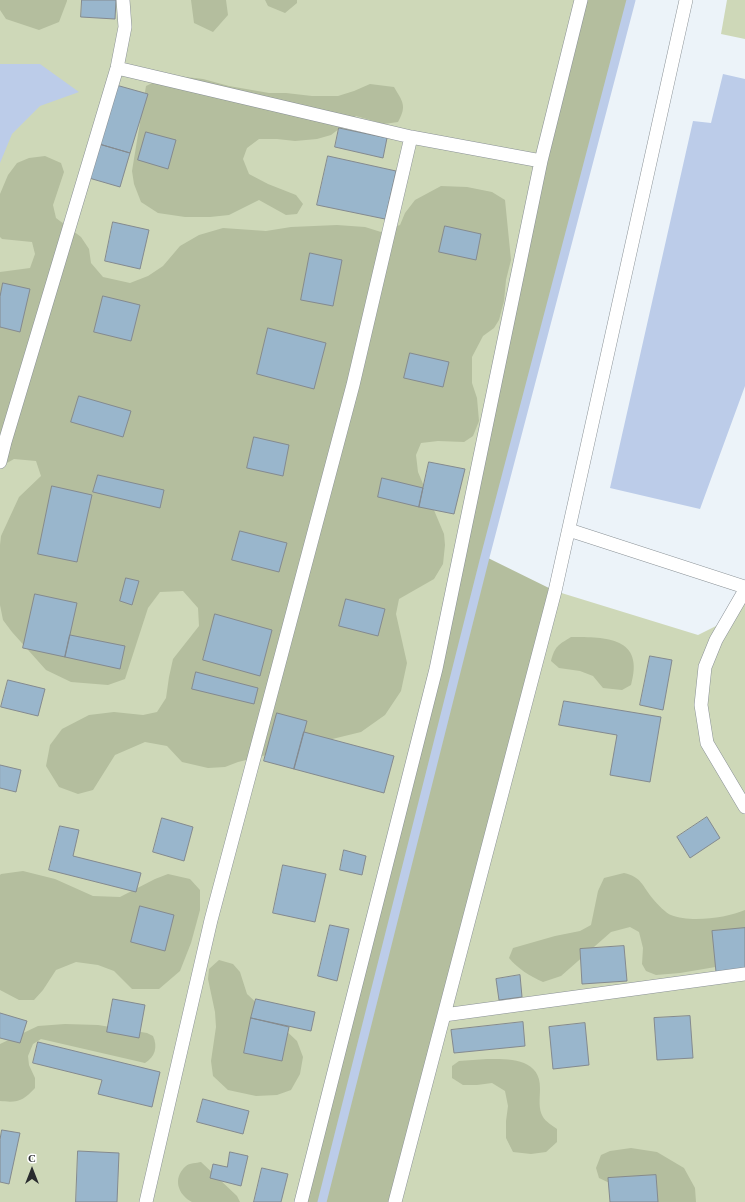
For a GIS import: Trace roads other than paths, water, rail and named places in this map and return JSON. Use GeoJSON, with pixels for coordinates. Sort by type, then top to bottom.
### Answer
{"type":"FeatureCollection","features":[{"type":"Feature","properties":{"kind":"lane"},"geometry":{"type":"LineString","coordinates":[[0,462],[117,68],[125,27],[122,0]]}},
{"type":"Feature","properties":{"kind":"lane"},"geometry":{"type":"LineString","coordinates":[[301,1202],[436,669],[541,161],[581,0]]}},
{"type":"Feature","properties":{"kind":"lane"},"geometry":{"type":"LineString","coordinates":[[394,1202],[555,591],[686,0]]}},
{"type":"Feature","properties":{"kind":"lane"},"geometry":{"type":"LineString","coordinates":[[117,68],[412,137],[541,161]]}},
{"type":"Feature","properties":{"kind":"lane"},"geometry":{"type":"LineString","coordinates":[[146,1202],[211,920],[353,385],[412,137]]}},
{"type":"Feature","properties":{"kind":"lane"},"geometry":{"type":"LineString","coordinates":[[568,530],[745,587]]}},
{"type":"Feature","properties":{"kind":"lane"},"geometry":{"type":"LineString","coordinates":[[745,590],[716,640],[705,667],[701,705],[707,742],[745,807]]}},
{"type":"Feature","properties":{"kind":"lane"},"geometry":{"type":"LineString","coordinates":[[444,1015],[745,974]]}},
{"type":"Feature","properties":{"kind":"water"},"geometry":{"type":"Polygon","coordinates":[[[0,64],[40,64],[79,92],[40,106],[12,134],[0,163],[0,64]]]}},
{"type":"Feature","properties":{"kind":"water"},"geometry":{"type":"Polygon","coordinates":[[[723,74],[745,79],[745,386],[700,509],[610,488],[693,121],[711,123],[723,74]]]}},
{"type":"Feature","properties":{"kind":"waterway"},"geometry":{"type":"LineString","coordinates":[[322,1202],[485,557],[631,0]]}}]}
